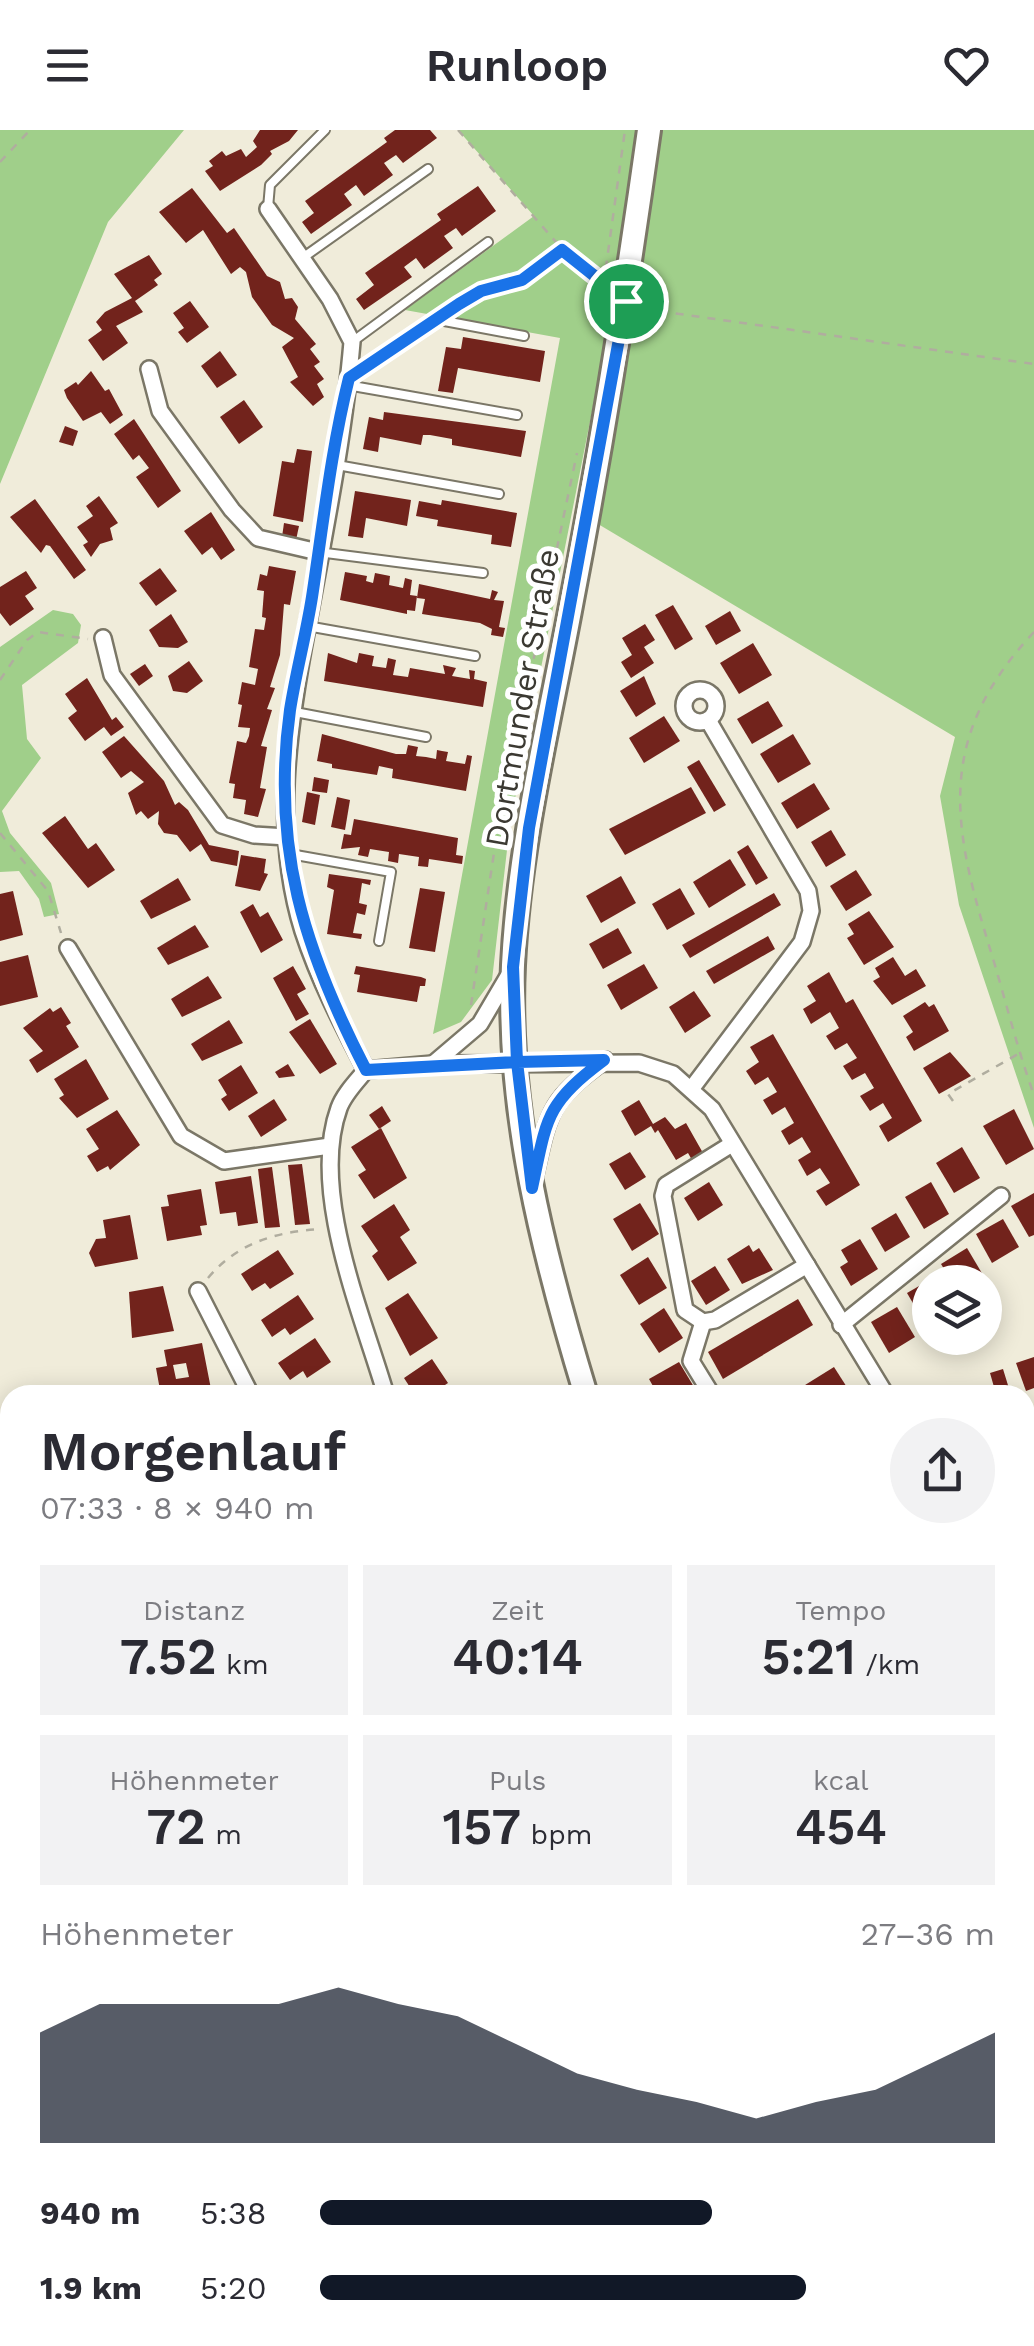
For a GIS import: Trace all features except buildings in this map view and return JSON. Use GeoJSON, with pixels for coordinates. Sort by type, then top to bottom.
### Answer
{"type":"FeatureCollection","features":[{"type":"Feature","properties":{"kind":"main road","name":"Dortmunder Straße"},"geometry":{"type":"LineString","coordinates":[[583,1385],[554,1289],[532,1188],[517,1062],[513,967],[529,828],[626,301],[649,130]]}},
{"type":"Feature","properties":{"kind":"street"},"geometry":{"type":"LineString","coordinates":[[268,210],[352,342],[290,711],[285,785],[288,846],[302,928],[329,998],[366,1070]]}},
{"type":"Feature","properties":{"kind":"street"},"geometry":{"type":"LineString","coordinates":[[149,369],[160,411],[232,510],[258,538],[318,552]]}},
{"type":"Feature","properties":{"kind":"street"},"geometry":{"type":"LineString","coordinates":[[104,641],[112,675],[222,825],[288,846]]}},
{"type":"Feature","properties":{"kind":"street"},"geometry":{"type":"LineString","coordinates":[[692,1088],[802,942],[811,911],[808,891],[708,720]]}},
{"type":"Feature","properties":{"kind":"street"},"geometry":{"type":"LineString","coordinates":[[68,948],[181,1136],[224,1162],[330,1146]]}},
{"type":"Feature","properties":{"kind":"street"},"geometry":{"type":"LineString","coordinates":[[433,1064],[480,1024],[513,967]]}},
{"type":"Feature","properties":{"kind":"street"},"geometry":{"type":"LineString","coordinates":[[532,1188],[547,1118],[557,1098],[604,1060]]}},
{"type":"Feature","properties":{"kind":"street"},"geometry":{"type":"LineString","coordinates":[[383,1385],[336,1227],[330,1146],[340,1104],[366,1070],[433,1064],[604,1060],[656,1066],[692,1088],[712,1109],[880,1385]]}},
{"type":"Feature","properties":{"kind":"street"},"geometry":{"type":"LineString","coordinates":[[732,1144],[666,1185],[663,1196],[685,1310],[703,1322],[715,1320],[807,1265]]}},
{"type":"Feature","properties":{"kind":"street"},"geometry":{"type":"LineString","coordinates":[[841,1325],[1001,1196]]}},
{"type":"Feature","properties":{"kind":"street"},"geometry":{"type":"LineString","coordinates":[[198,1292],[246,1385]]}},
{"type":"Feature","properties":{"kind":"street"},"geometry":{"type":"LineString","coordinates":[[703,1322],[691,1361],[706,1385]]}},
{"type":"Feature","properties":{"kind":"lane"},"geometry":{"type":"LineString","coordinates":[[268,210],[270,185],[324,130]]}},
{"type":"Feature","properties":{"kind":"lane"},"geometry":{"type":"LineString","coordinates":[[302,259],[428,169]]}},
{"type":"Feature","properties":{"kind":"lane"},"geometry":{"type":"LineString","coordinates":[[352,342],[488,242]]}},
{"type":"Feature","properties":{"kind":"lane"},"geometry":{"type":"LineString","coordinates":[[348,382],[439,320],[524,336]]}},
{"type":"Feature","properties":{"kind":"lane"},"geometry":{"type":"LineString","coordinates":[[348,382],[517,415]]}},
{"type":"Feature","properties":{"kind":"lane"},"geometry":{"type":"LineString","coordinates":[[333,464],[499,494]]}},
{"type":"Feature","properties":{"kind":"lane"},"geometry":{"type":"LineString","coordinates":[[318,552],[482,573]]}},
{"type":"Feature","properties":{"kind":"lane"},"geometry":{"type":"LineString","coordinates":[[307,626],[475,656]]}},
{"type":"Feature","properties":{"kind":"lane"},"geometry":{"type":"LineString","coordinates":[[290,711],[426,737]]}},
{"type":"Feature","properties":{"kind":"lane"},"geometry":{"type":"LineString","coordinates":[[288,846],[391,872],[379,941]]}},
{"type":"Feature","properties":{"kind":"path"},"geometry":{"type":"LineString","coordinates":[[0,162],[30,130]]}},
{"type":"Feature","properties":{"kind":"path"},"geometry":{"type":"LineString","coordinates":[[458,130],[562,250],[604,287],[636,308],[1034,364]]}},
{"type":"Feature","properties":{"kind":"path"},"geometry":{"type":"LineString","coordinates":[[596,343],[625,130]]}},
{"type":"Feature","properties":{"kind":"path"},"geometry":{"type":"LineString","coordinates":[[439,320],[481,291],[522,280],[562,250]]}},
{"type":"Feature","properties":{"kind":"path","name":"Dortmunder Straße"},"geometry":{"type":"LineString","coordinates":[[469,1017],[497,833],[577,453]]}},
{"type":"Feature","properties":{"kind":"path"},"geometry":{"type":"LineString","coordinates":[[0,680],[27,640],[38,632],[104,641]]}},
{"type":"Feature","properties":{"kind":"path"},"geometry":{"type":"LineString","coordinates":[[1034,632],[1010,661],[971,732],[957,794],[962,852],[1034,1095]]}},
{"type":"Feature","properties":{"kind":"path"},"geometry":{"type":"LineString","coordinates":[[0,833],[48,891],[68,948]]}},
{"type":"Feature","properties":{"kind":"path"},"geometry":{"type":"LineString","coordinates":[[953,1101],[948,1094],[1019,1054]]}},
{"type":"Feature","properties":{"kind":"path"},"geometry":{"type":"LineString","coordinates":[[198,1292],[219,1265],[272,1232],[336,1227]]}},
{"type":"Feature","properties":{"kind":"green space"},"geometry":{"type":"Polygon","coordinates":[[[0,130],[184,130],[108,222],[0,484],[0,130]]]}},
{"type":"Feature","properties":{"kind":"green space"},"geometry":{"type":"Polygon","coordinates":[[[458,130],[1034,130],[1034,1128],[959,905],[940,796],[955,737],[588,518],[625,302],[600,283],[595,296],[611,316],[510,824],[492,980],[461,1022],[433,1034],[560,338],[405,310],[534,216],[458,130]]]}},
{"type":"Feature","properties":{"kind":"green space"},"geometry":{"type":"Polygon","coordinates":[[[53,610],[73,614],[81,625],[78,643],[22,685],[27,739],[41,758],[2,811],[10,833],[51,883],[59,914],[44,917],[39,899],[19,871],[0,872],[0,647],[53,610]]]}},
{"type":"Feature","properties":{"kind":"route"},"geometry":{"type":"LineString","coordinates":[[626,301],[529,828],[513,967],[517,1062],[604,1060],[557,1098],[547,1118],[532,1188],[517,1062],[366,1070],[329,998],[302,928],[287,837],[285,785],[290,711],[349,378],[459,304],[481,291],[522,280],[562,250],[626,301]]}}]}
